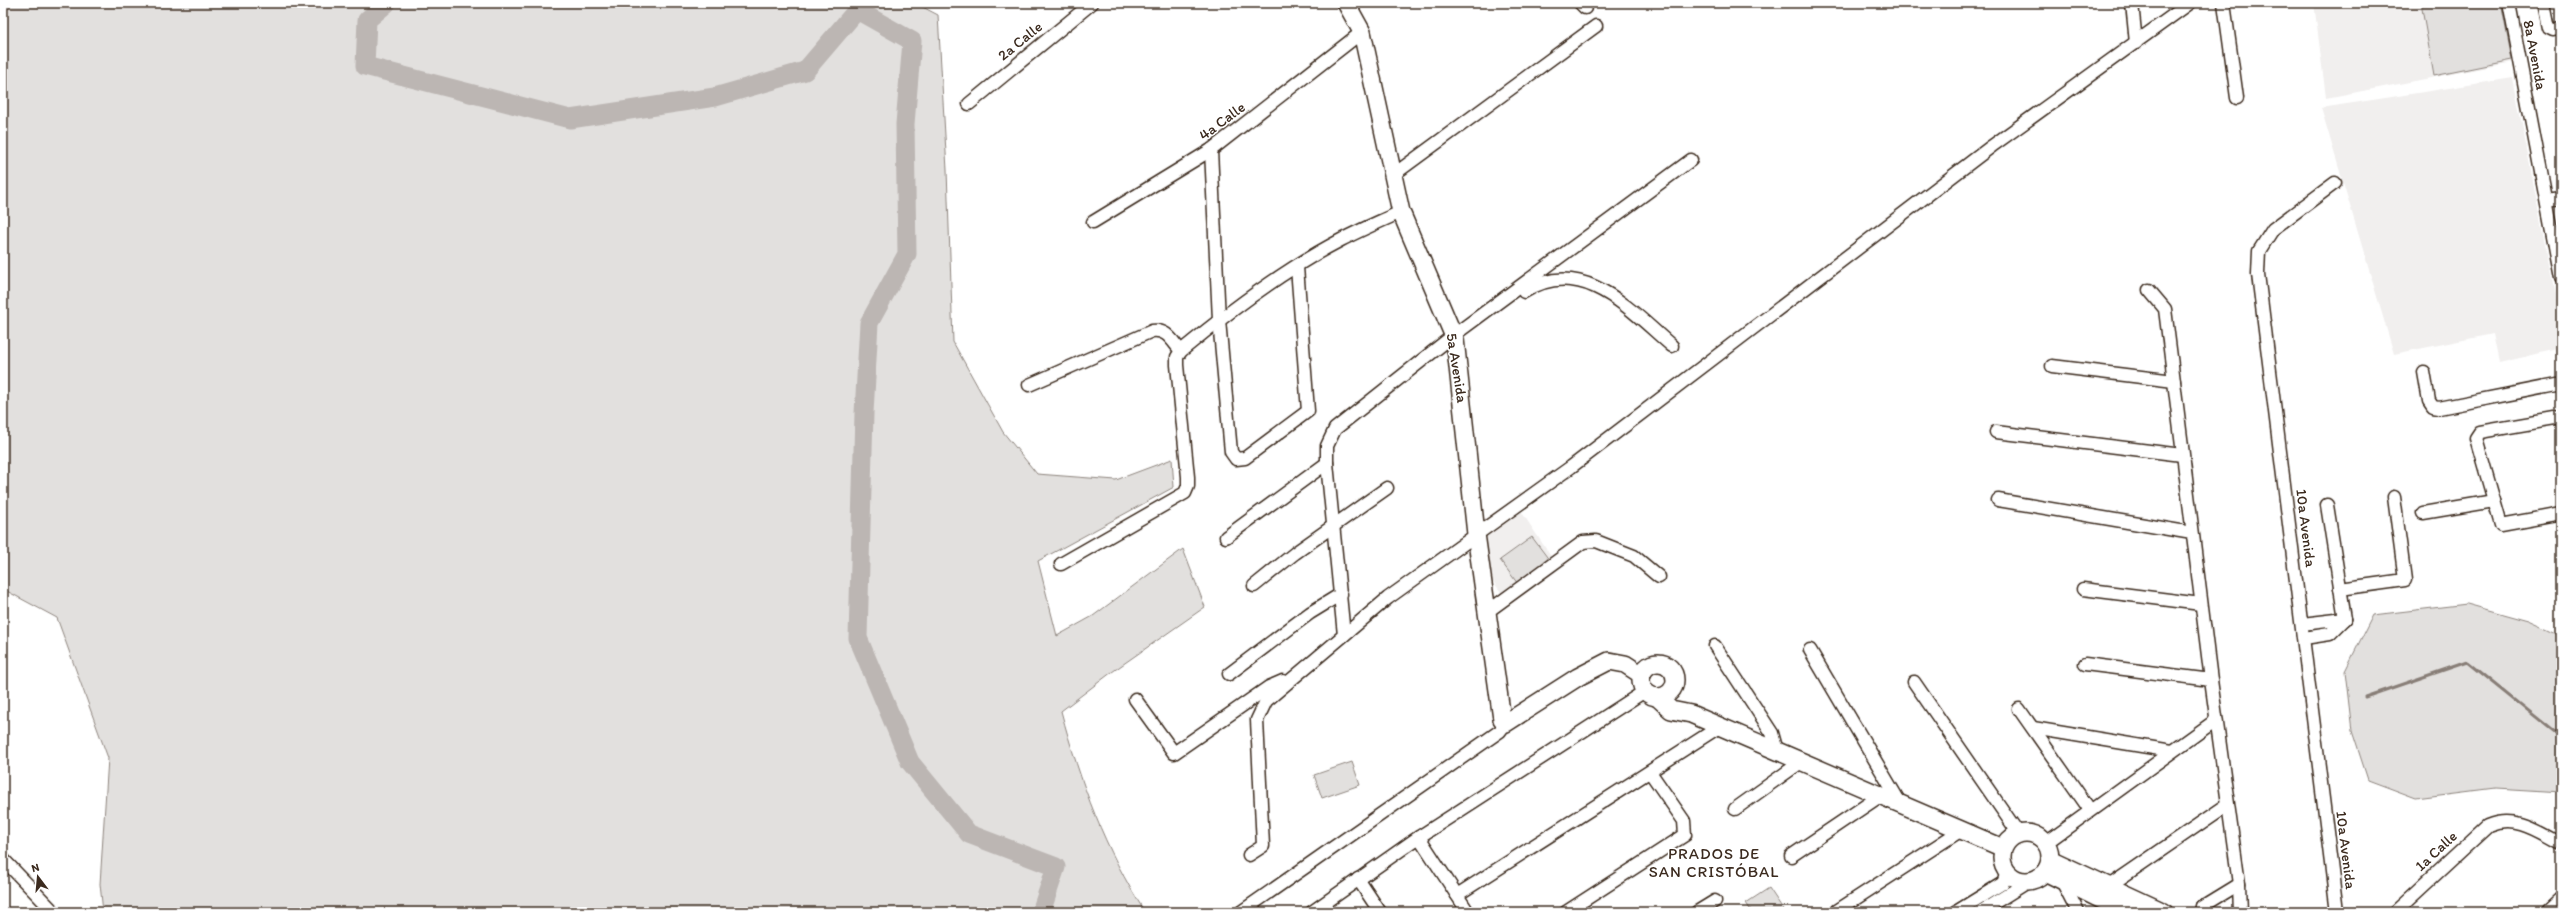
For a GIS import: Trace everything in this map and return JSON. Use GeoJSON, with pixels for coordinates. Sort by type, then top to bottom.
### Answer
{"type":"FeatureCollection","features":[{"type":"Feature","properties":{"kind":"street","name":"2a Calle"},"geometry":{"type":"LineString","coordinates":[[969,104],[1092,3]]}},
{"type":"Feature","properties":{"kind":"street","name":"5a Avenida"},"geometry":{"type":"LineString","coordinates":[[1346,3],[1362,32],[1401,212],[1455,337],[1476,534],[1502,719],[1506,724]]}},
{"type":"Feature","properties":{"kind":"street"},"geometry":{"type":"LineString","coordinates":[[2132,3],[2136,43]]}},
{"type":"Feature","properties":{"kind":"street"},"geometry":{"type":"LineString","coordinates":[[1249,855],[1263,846],[1257,720],[1266,700],[1388,598],[1571,467],[1992,146],[2190,3]]}},
{"type":"Feature","properties":{"kind":"street"},"geometry":{"type":"LineString","coordinates":[[2224,3],[2237,98]]}},
{"type":"Feature","properties":{"kind":"street","name":"8a Avenida"},"geometry":{"type":"LineString","coordinates":[[2509,3],[2561,278]]}},
{"type":"Feature","properties":{"kind":"street"},"geometry":{"type":"LineString","coordinates":[[2544,3],[2549,28],[2553,30],[2561,28]]}},
{"type":"Feature","properties":{"kind":"street"},"geometry":{"type":"LineString","coordinates":[[1393,175],[1596,26]]}},
{"type":"Feature","properties":{"kind":"street","name":"4a Calle"},"geometry":{"type":"LineString","coordinates":[[1093,222],[1212,150],[1362,32]]}},
{"type":"Feature","properties":{"kind":"street"},"geometry":{"type":"LineString","coordinates":[[1212,150],[1219,320],[1231,452],[1236,459],[1245,458],[1308,411],[1297,267]]}},
{"type":"Feature","properties":{"kind":"street"},"geometry":{"type":"LineString","coordinates":[[1344,635],[1335,525],[1327,463],[1327,446],[1335,429],[1691,160]]}},
{"type":"Feature","properties":{"kind":"street","name":"10a Avenida"},"geometry":{"type":"LineString","coordinates":[[2335,183],[2273,229],[2259,251],[2258,274],[2337,912]]}},
{"type":"Feature","properties":{"kind":"street"},"geometry":{"type":"LineString","coordinates":[[2547,200],[2561,198]]}},
{"type":"Feature","properties":{"kind":"street"},"geometry":{"type":"LineString","coordinates":[[1061,564],[1185,493],[1188,486],[1188,477],[1177,365],[1177,357],[1181,351],[1219,320],[1297,267],[1340,241],[1401,212]]}},
{"type":"Feature","properties":{"kind":"street"},"geometry":{"type":"LineString","coordinates":[[1455,337],[1537,284],[1550,280],[1568,280],[1584,282],[1612,295],[1672,346]]}},
{"type":"Feature","properties":{"kind":"street"},"geometry":{"type":"LineString","coordinates":[[2149,290],[2166,309],[2182,455],[2239,884],[2240,912]]}},
{"type":"Feature","properties":{"kind":"street"},"geometry":{"type":"LineString","coordinates":[[1029,385],[1152,331],[1160,330],[1166,334],[1181,351]]}},
{"type":"Feature","properties":{"kind":"street"},"geometry":{"type":"LineString","coordinates":[[2052,366],[2174,381]]}},
{"type":"Feature","properties":{"kind":"street"},"geometry":{"type":"LineString","coordinates":[[2424,372],[2429,401],[2434,407],[2439,408],[2561,384]]}},
{"type":"Feature","properties":{"kind":"street"},"geometry":{"type":"LineString","coordinates":[[2561,418],[2477,434],[2501,525],[2561,514]]}},
{"type":"Feature","properties":{"kind":"street"},"geometry":{"type":"LineString","coordinates":[[1996,432],[2182,455]]}},
{"type":"Feature","properties":{"kind":"street"},"geometry":{"type":"LineString","coordinates":[[1226,537],[1327,463]]}},
{"type":"Feature","properties":{"kind":"street"},"geometry":{"type":"LineString","coordinates":[[1254,586],[1387,488]]}},
{"type":"Feature","properties":{"kind":"street"},"geometry":{"type":"LineString","coordinates":[[2340,589],[2405,580],[2394,497]]}},
{"type":"Feature","properties":{"kind":"street"},"geometry":{"type":"LineString","coordinates":[[1998,500],[2192,533]]}},
{"type":"Feature","properties":{"kind":"street"},"geometry":{"type":"LineString","coordinates":[[2423,513],[2494,501]]}},
{"type":"Feature","properties":{"kind":"street"},"geometry":{"type":"LineString","coordinates":[[2327,505],[2345,620]]}},
{"type":"Feature","properties":{"kind":"street"},"geometry":{"type":"LineString","coordinates":[[1487,612],[1583,542],[1590,540],[1634,556],[1659,577]]}},
{"type":"Feature","properties":{"kind":"street"},"geometry":{"type":"LineString","coordinates":[[2083,589],[2202,604]]}},
{"type":"Feature","properties":{"kind":"street"},"geometry":{"type":"LineString","coordinates":[[1229,674],[1310,613],[1341,594]]}},
{"type":"Feature","properties":{"kind":"street"},"geometry":{"type":"LineString","coordinates":[[2302,624],[2345,620]]}},
{"type":"Feature","properties":{"kind":"street"},"geometry":{"type":"LineString","coordinates":[[2304,638],[2330,634],[2345,620]]}},
{"type":"Feature","properties":{"kind":"street"},"geometry":{"type":"LineString","coordinates":[[1715,646],[1772,733],[1777,751]]}},
{"type":"Feature","properties":{"kind":"street"},"geometry":{"type":"LineString","coordinates":[[1810,650],[1903,806]]}},
{"type":"Feature","properties":{"kind":"street"},"geometry":{"type":"LineString","coordinates":[[1241,912],[1500,731],[1506,724],[1566,681],[1600,660],[1617,653],[1628,657],[1647,683],[1671,710],[1691,714],[1960,831],[2003,848]]}},
{"type":"Feature","properties":{"kind":"street"},"geometry":{"type":"LineString","coordinates":[[1312,912],[1419,837],[1647,683],[1654,664],[1665,665],[1670,668],[1675,678],[1673,689],[1666,695],[1647,683]]}},
{"type":"Feature","properties":{"kind":"street"},"geometry":{"type":"LineString","coordinates":[[2085,664],[2211,680]]}},
{"type":"Feature","properties":{"kind":"street"},"geometry":{"type":"LineString","coordinates":[[1135,699],[1174,753],[1269,687],[1301,672]]}},
{"type":"Feature","properties":{"kind":"street"},"geometry":{"type":"LineString","coordinates":[[1914,682],[2019,834]]}},
{"type":"Feature","properties":{"kind":"street"},"geometry":{"type":"LineString","coordinates":[[1673,689],[1691,714]]}},
{"type":"Feature","properties":{"kind":"street"},"geometry":{"type":"LineString","coordinates":[[2019,709],[2090,810]]}},
{"type":"Feature","properties":{"kind":"street"},"geometry":{"type":"LineString","coordinates":[[1980,896],[1986,910],[2042,870],[2046,843],[2216,720]]}},
{"type":"Feature","properties":{"kind":"street"},"geometry":{"type":"LineString","coordinates":[[1457,895],[1719,727]]}},
{"type":"Feature","properties":{"kind":"street"},"geometry":{"type":"LineString","coordinates":[[2033,728],[2172,751]]}},
{"type":"Feature","properties":{"kind":"street"},"geometry":{"type":"LineString","coordinates":[[1735,809],[1801,762]]}},
{"type":"Feature","properties":{"kind":"street"},"geometry":{"type":"LineString","coordinates":[[1566,912],[1685,835],[1684,821],[1650,772]]}},
{"type":"Feature","properties":{"kind":"street"},"geometry":{"type":"LineString","coordinates":[[1791,856],[1880,796]]}},
{"type":"Feature","properties":{"kind":"street"},"geometry":{"type":"LineString","coordinates":[[2104,892],[2228,805]]}},
{"type":"Feature","properties":{"kind":"street","name":"1a Calle"},"geometry":{"type":"LineString","coordinates":[[2395,912],[2481,831],[2504,821],[2527,824],[2561,843]]}},
{"type":"Feature","properties":{"kind":"street"},"geometry":{"type":"LineString","coordinates":[[1835,912],[1960,831]]}},
{"type":"Feature","properties":{"kind":"street"},"geometry":{"type":"LineString","coordinates":[[2046,843],[2034,834],[2019,834],[2007,842],[2003,848],[2002,861],[2008,873],[2019,880],[2042,870],[2164,912]]}},
{"type":"Feature","properties":{"kind":"street"},"geometry":{"type":"LineString","coordinates":[[1419,837],[1468,912]]}},
{"type":"Feature","properties":{"kind":"street"},"geometry":{"type":"LineString","coordinates":[[3,859],[54,912]]}},
{"type":"Feature","properties":{"kind":"street"},"geometry":{"type":"LineString","coordinates":[[2042,870],[2062,882],[2104,892],[2126,912]]}},
{"type":"Feature","properties":{"kind":"street"},"geometry":{"type":"LineString","coordinates":[[1956,912],[2003,883],[2008,873]]}},
{"type":"Feature","properties":{"kind":"street"},"geometry":{"type":"LineString","coordinates":[[1358,879],[1380,912]]}},
{"type":"Feature","properties":{"kind":"street"},"geometry":{"type":"LineString","coordinates":[[2062,882],[2078,912]]}},
{"type":"Feature","properties":{"kind":"street"},"geometry":{"type":"LineString","coordinates":[[2202,912],[2203,906],[2239,884]]}},
{"type":"Feature","properties":{"kind":"street"},"geometry":{"type":"LineString","coordinates":[[2547,912],[2561,899]]}},
{"type":"Feature","properties":{"kind":"street"},"geometry":{"type":"LineString","coordinates":[[1697,912],[1715,901]]}},
{"type":"Feature","properties":{"kind":"shaded area"},"geometry":{"type":"Polygon","coordinates":[[[3,3],[915,3],[938,15],[947,170],[953,342],[1003,432],[1037,474],[1116,480],[1172,459],[1174,487],[1038,561],[1057,636],[1093,616],[1183,549],[1205,607],[1112,672],[1061,711],[1085,789],[1095,815],[1118,864],[1145,912],[103,912],[100,884],[108,758],[57,618],[3,589],[3,3]]]}},
{"type":"Feature","properties":{"kind":"shaded area"},"geometry":{"type":"Polygon","coordinates":[[[2314,3],[2504,3],[2514,62],[2326,98],[2314,3]]]}},
{"type":"Feature","properties":{"kind":"shaded area"},"geometry":{"type":"Polygon","coordinates":[[[2421,3],[2501,3],[2512,60],[2434,76],[2421,3]]]}},
{"type":"Feature","properties":{"kind":"shaded area"},"geometry":{"type":"Polygon","coordinates":[[[2513,78],[2561,326],[2561,348],[2499,363],[2493,334],[2394,354],[2321,108],[2513,78]]]}},
{"type":"Feature","properties":{"kind":"shaded area"},"geometry":{"type":"Polygon","coordinates":[[[1519,508],[1554,561],[1503,595],[1492,580],[1479,538],[1519,508]]]}},
{"type":"Feature","properties":{"kind":"shaded area"},"geometry":{"type":"Polygon","coordinates":[[[1532,537],[1550,561],[1518,584],[1500,560],[1532,537]]]}},
{"type":"Feature","properties":{"kind":"shaded area"},"geometry":{"type":"Polygon","coordinates":[[[2467,604],[2528,621],[2561,636],[2561,792],[2495,788],[2416,798],[2368,780],[2352,731],[2345,671],[2373,615],[2467,604]]]}},
{"type":"Feature","properties":{"kind":"shaded area"},"geometry":{"type":"Polygon","coordinates":[[[1352,762],[1360,785],[1322,798],[1314,775],[1352,762]]]}},
{"type":"Feature","properties":{"kind":"shaded area"},"geometry":{"type":"Polygon","coordinates":[[[1769,888],[1785,912],[1752,912],[1746,903],[1769,888]]]}},
{"type":"Feature","properties":{"kind":"waterway"},"geometry":{"type":"LineString","coordinates":[[387,3],[367,20],[365,66],[570,119],[715,97],[805,71],[857,10],[912,41],[905,124],[907,254],[869,323],[864,413],[858,638],[910,762],[969,834],[1056,867],[1041,912]]}},
{"type":"Feature","properties":{"kind":"waterway"},"geometry":{"type":"LineString","coordinates":[[2365,697],[2467,662],[2561,738]]}},
{"type":"Feature","properties":{"kind":"district","name":"PRADOS DE SAN CRISTÓBAL"},"geometry":{"type":"Point","coordinates":[1714,862]}}]}
